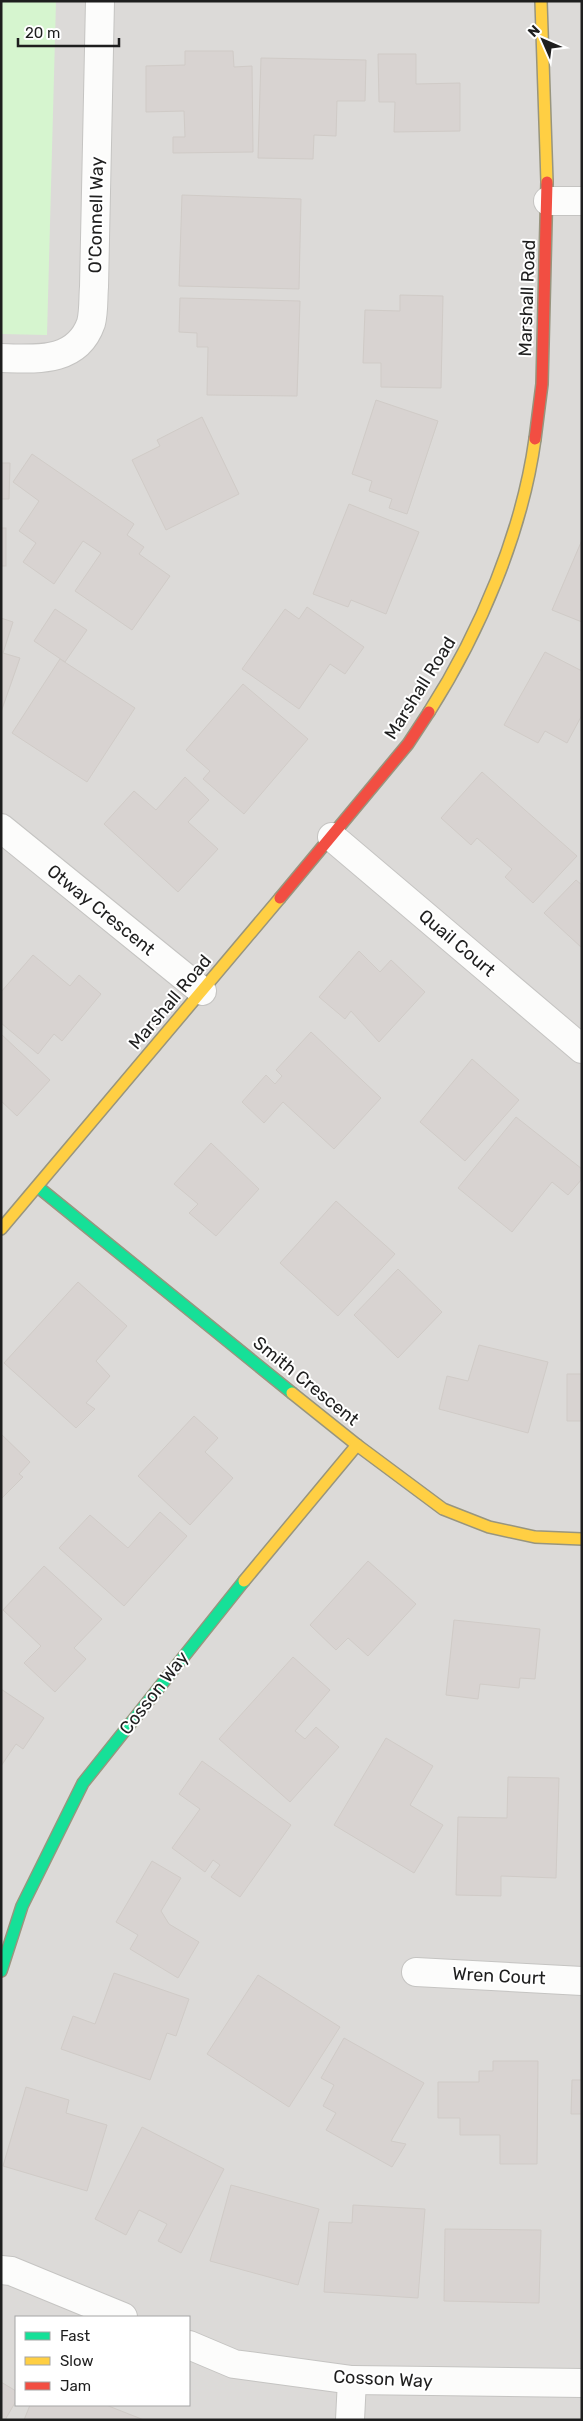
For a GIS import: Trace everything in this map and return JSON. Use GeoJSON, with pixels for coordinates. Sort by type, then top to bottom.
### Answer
{"type":"FeatureCollection","features":[{"type":"Feature","properties":{"kind":"street","name":"O'Connell Way"},"geometry":{"type":"LineString","coordinates":[[1,358],[56,357],[80,344],[91,322],[94,288],[100,1]]}},
{"type":"Feature","properties":{"kind":"street","name":"Marshall Road"},"geometry":{"type":"LineString","coordinates":[[1,1229],[332,837],[413,736],[457,668],[492,593],[516,520],[533,451],[542,384],[548,201],[541,1]]}},
{"type":"Feature","properties":{"kind":"street"},"geometry":{"type":"LineString","coordinates":[[548,201],[582,201]]}},
{"type":"Feature","properties":{"kind":"street","name":"Otway Crescent"},"geometry":{"type":"LineString","coordinates":[[1,828],[202,992]]}},
{"type":"Feature","properties":{"kind":"street","name":"Quail Court"},"geometry":{"type":"LineString","coordinates":[[332,837],[582,1049]]}},
{"type":"Feature","properties":{"kind":"street","name":"Smith Crescent"},"geometry":{"type":"LineString","coordinates":[[38,1187],[357,1446],[443,1510],[489,1527],[535,1537],[582,1539]]}},
{"type":"Feature","properties":{"kind":"street","name":"Cosson Way"},"geometry":{"type":"LineString","coordinates":[[1,1971],[22,1906],[83,1783],[207,1625],[357,1446]]}},
{"type":"Feature","properties":{"kind":"street","name":"Wren Court"},"geometry":{"type":"LineString","coordinates":[[416,1972],[582,1981]]}},
{"type":"Feature","properties":{"kind":"street"},"geometry":{"type":"LineString","coordinates":[[1,2270],[11,2271],[121,2316]]}},
{"type":"Feature","properties":{"kind":"street","name":"Cosson Way"},"geometry":{"type":"LineString","coordinates":[[190,2345],[234,2364],[352,2380],[582,2383]]}},
{"type":"Feature","properties":{"kind":"street"},"geometry":{"type":"LineString","coordinates":[[350,2420],[352,2380]]}},
{"type":"Feature","properties":{"kind":"shaded area"},"geometry":{"type":"Polygon","coordinates":[[[1,1],[582,1],[582,2420],[1,2420],[1,1]]]}},
{"type":"Feature","properties":{"kind":"green space"},"geometry":{"type":"Polygon","coordinates":[[[1,1],[56,1],[47,335],[1,334],[1,1]]]}},
{"type":"Feature","properties":{"kind":"building"},"geometry":{"type":"Polygon","coordinates":[[[185,51],[233,51],[234,67],[252,66],[253,152],[173,153],[173,137],[185,137],[184,111],[146,112],[146,66],[185,65],[185,51]]]}},
{"type":"Feature","properties":{"kind":"building"},"geometry":{"type":"Polygon","coordinates":[[[378,54],[416,54],[416,84],[460,83],[460,131],[394,132],[395,102],[379,102],[378,54]]]}},
{"type":"Feature","properties":{"kind":"building"},"geometry":{"type":"Polygon","coordinates":[[[261,58],[366,60],[365,101],[337,101],[336,136],[314,135],[313,159],[258,158],[261,58]]]}},
{"type":"Feature","properties":{"kind":"building"},"geometry":{"type":"Polygon","coordinates":[[[182,195],[301,199],[299,289],[179,286],[182,195]]]}},
{"type":"Feature","properties":{"kind":"building"},"geometry":{"type":"Polygon","coordinates":[[[400,295],[443,296],[441,388],[381,387],[381,363],[363,363],[365,310],[400,311],[400,295]]]}},
{"type":"Feature","properties":{"kind":"building"},"geometry":{"type":"Polygon","coordinates":[[[180,298],[300,301],[297,396],[207,395],[208,347],[197,347],[197,333],[179,332],[180,298]]]}},
{"type":"Feature","properties":{"kind":"building"},"geometry":{"type":"Polygon","coordinates":[[[376,400],[438,421],[407,514],[389,508],[392,499],[369,491],[372,481],[352,474],[376,400]]]}},
{"type":"Feature","properties":{"kind":"building"},"geometry":{"type":"Polygon","coordinates":[[[202,417],[239,494],[166,530],[132,460],[160,446],[157,440],[202,417]]]}},
{"type":"Feature","properties":{"kind":"building"},"geometry":{"type":"Polygon","coordinates":[[[32,454],[134,524],[127,535],[144,547],[139,554],[170,576],[132,630],[75,591],[101,553],[83,541],[54,584],[23,562],[36,543],[19,531],[39,501],[13,482],[32,454]]]}},
{"type":"Feature","properties":{"kind":"building"},"geometry":{"type":"Polygon","coordinates":[[[1,463],[10,463],[9,499],[1,499],[1,463]]]}},
{"type":"Feature","properties":{"kind":"building"},"geometry":{"type":"Polygon","coordinates":[[[349,504],[419,532],[386,614],[351,600],[348,607],[313,594],[349,504]]]}},
{"type":"Feature","properties":{"kind":"building"},"geometry":{"type":"Polygon","coordinates":[[[1,528],[6,528],[6,566],[1,566],[1,528]]]}},
{"type":"Feature","properties":{"kind":"building"},"geometry":{"type":"Polygon","coordinates":[[[582,540],[582,622],[552,610],[582,540]]]}},
{"type":"Feature","properties":{"kind":"building"},"geometry":{"type":"Polygon","coordinates":[[[307,607],[364,647],[345,674],[330,664],[299,709],[242,669],[285,609],[299,619],[307,607]]]}},
{"type":"Feature","properties":{"kind":"building"},"geometry":{"type":"Polygon","coordinates":[[[55,609],[87,630],[65,662],[34,641],[55,609]]]}},
{"type":"Feature","properties":{"kind":"building"},"geometry":{"type":"Polygon","coordinates":[[[1,618],[13,622],[3,653],[20,658],[1,712],[1,618]]]}},
{"type":"Feature","properties":{"kind":"building"},"geometry":{"type":"Polygon","coordinates":[[[545,652],[582,671],[582,715],[567,743],[545,731],[538,743],[504,725],[545,652]]]}},
{"type":"Feature","properties":{"kind":"building"},"geometry":{"type":"Polygon","coordinates":[[[60,659],[135,708],[87,782],[12,733],[60,659]]]}},
{"type":"Feature","properties":{"kind":"building"},"geometry":{"type":"Polygon","coordinates":[[[243,684],[308,739],[244,814],[203,779],[210,771],[186,750],[243,684]]]}},
{"type":"Feature","properties":{"kind":"building"},"geometry":{"type":"Polygon","coordinates":[[[482,772],[577,856],[533,903],[505,877],[512,869],[477,838],[471,845],[441,818],[482,772]]]}},
{"type":"Feature","properties":{"kind":"building"},"geometry":{"type":"Polygon","coordinates":[[[185,777],[209,800],[188,822],[218,849],[178,892],[104,824],[134,791],[156,810],[185,777]]]}},
{"type":"Feature","properties":{"kind":"building"},"geometry":{"type":"Polygon","coordinates":[[[576,880],[582,885],[582,948],[544,913],[576,880]]]}},
{"type":"Feature","properties":{"kind":"building"},"geometry":{"type":"Polygon","coordinates":[[[359,951],[380,972],[391,960],[425,992],[379,1042],[351,1011],[345,1019],[319,997],[359,951]]]}},
{"type":"Feature","properties":{"kind":"building"},"geometry":{"type":"Polygon","coordinates":[[[33,955],[70,986],[79,975],[101,994],[62,1041],[54,1034],[38,1054],[1,1023],[1,992],[33,955]]]}},
{"type":"Feature","properties":{"kind":"building"},"geometry":{"type":"Polygon","coordinates":[[[311,1032],[381,1098],[334,1149],[283,1102],[264,1123],[242,1102],[266,1075],[275,1084],[282,1076],[276,1070],[311,1032]]]}},
{"type":"Feature","properties":{"kind":"building"},"geometry":{"type":"Polygon","coordinates":[[[1,1034],[50,1080],[17,1116],[1,1101],[1,1034]]]}},
{"type":"Feature","properties":{"kind":"building"},"geometry":{"type":"Polygon","coordinates":[[[472,1059],[519,1100],[465,1161],[420,1122],[472,1059]]]}},
{"type":"Feature","properties":{"kind":"building"},"geometry":{"type":"Polygon","coordinates":[[[516,1117],[582,1169],[582,1179],[568,1195],[552,1182],[512,1232],[458,1188],[516,1117]]]}},
{"type":"Feature","properties":{"kind":"building"},"geometry":{"type":"Polygon","coordinates":[[[211,1143],[259,1189],[216,1236],[189,1213],[198,1204],[174,1184],[211,1143]]]}},
{"type":"Feature","properties":{"kind":"building"},"geometry":{"type":"Polygon","coordinates":[[[336,1201],[395,1254],[338,1316],[280,1263],[336,1201]]]}},
{"type":"Feature","properties":{"kind":"building"},"geometry":{"type":"Polygon","coordinates":[[[398,1269],[442,1312],[398,1358],[354,1315],[398,1269]]]}},
{"type":"Feature","properties":{"kind":"building"},"geometry":{"type":"Polygon","coordinates":[[[78,1282],[127,1326],[96,1361],[110,1376],[86,1403],[95,1409],[76,1428],[4,1363],[78,1282]]]}},
{"type":"Feature","properties":{"kind":"building"},"geometry":{"type":"Polygon","coordinates":[[[479,1345],[548,1362],[528,1433],[439,1409],[447,1376],[468,1381],[479,1345]]]}},
{"type":"Feature","properties":{"kind":"building"},"geometry":{"type":"Polygon","coordinates":[[[567,1374],[582,1374],[582,1421],[567,1421],[567,1374]]]}},
{"type":"Feature","properties":{"kind":"building"},"geometry":{"type":"Polygon","coordinates":[[[194,1416],[218,1438],[205,1452],[233,1478],[190,1525],[138,1476],[194,1416]]]}},
{"type":"Feature","properties":{"kind":"building"},"geometry":{"type":"Polygon","coordinates":[[[1,1434],[30,1462],[19,1474],[23,1477],[1,1499],[1,1434]]]}},
{"type":"Feature","properties":{"kind":"building"},"geometry":{"type":"Polygon","coordinates":[[[160,1512],[187,1536],[124,1606],[59,1548],[90,1515],[128,1548],[160,1512]]]}},
{"type":"Feature","properties":{"kind":"building"},"geometry":{"type":"Polygon","coordinates":[[[368,1561],[416,1604],[368,1656],[348,1638],[336,1650],[310,1625],[368,1561]]]}},
{"type":"Feature","properties":{"kind":"building"},"geometry":{"type":"Polygon","coordinates":[[[44,1566],[102,1619],[74,1648],[86,1659],[55,1692],[24,1663],[41,1646],[3,1610],[44,1566]]]}},
{"type":"Feature","properties":{"kind":"building"},"geometry":{"type":"Polygon","coordinates":[[[454,1620],[540,1629],[535,1679],[520,1678],[519,1688],[480,1684],[478,1699],[446,1695],[454,1620]]]}},
{"type":"Feature","properties":{"kind":"building"},"geometry":{"type":"Polygon","coordinates":[[[293,1657],[330,1690],[295,1731],[305,1739],[316,1727],[339,1747],[290,1802],[219,1739],[293,1657]]]}},
{"type":"Feature","properties":{"kind":"building"},"geometry":{"type":"Polygon","coordinates":[[[1,1689],[44,1718],[23,1749],[16,1744],[1,1766],[1,1689]]]}},
{"type":"Feature","properties":{"kind":"building"},"geometry":{"type":"Polygon","coordinates":[[[386,1738],[433,1766],[410,1805],[443,1825],[414,1873],[334,1825],[386,1738]]]}},
{"type":"Feature","properties":{"kind":"building"},"geometry":{"type":"Polygon","coordinates":[[[202,1761],[291,1825],[240,1897],[211,1877],[220,1865],[213,1860],[205,1872],[172,1848],[200,1809],[179,1794],[202,1761]]]}},
{"type":"Feature","properties":{"kind":"building"},"geometry":{"type":"Polygon","coordinates":[[[508,1777],[559,1778],[556,1878],[501,1876],[501,1896],[456,1895],[458,1817],[507,1818],[508,1777]]]}},
{"type":"Feature","properties":{"kind":"building"},"geometry":{"type":"Polygon","coordinates":[[[152,1861],[181,1878],[161,1911],[169,1924],[199,1942],[178,1978],[130,1949],[138,1935],[116,1922],[152,1861]]]}},
{"type":"Feature","properties":{"kind":"building"},"geometry":{"type":"Polygon","coordinates":[[[114,1973],[189,1999],[176,2036],[167,2033],[150,2080],[61,2049],[73,2016],[95,2024],[114,1973]]]}},
{"type":"Feature","properties":{"kind":"building"},"geometry":{"type":"Polygon","coordinates":[[[258,1975],[340,2027],[289,2107],[207,2054],[258,1975]]]}},
{"type":"Feature","properties":{"kind":"building"},"geometry":{"type":"Polygon","coordinates":[[[344,2038],[424,2083],[391,2141],[406,2144],[392,2167],[326,2130],[336,2113],[323,2106],[334,2085],[321,2078],[344,2038]]]}},
{"type":"Feature","properties":{"kind":"building"},"geometry":{"type":"Polygon","coordinates":[[[493,2061],[538,2061],[537,2164],[500,2164],[500,2135],[460,2135],[460,2118],[438,2118],[438,2082],[479,2082],[479,2071],[493,2071],[493,2061]]]}},
{"type":"Feature","properties":{"kind":"building"},"geometry":{"type":"Polygon","coordinates":[[[572,2080],[582,2080],[582,2114],[571,2114],[572,2080]]]}},
{"type":"Feature","properties":{"kind":"building"},"geometry":{"type":"Polygon","coordinates":[[[26,2087],[69,2100],[66,2113],[107,2125],[87,2191],[3,2166],[26,2087]]]}},
{"type":"Feature","properties":{"kind":"building"},"geometry":{"type":"Polygon","coordinates":[[[142,2127],[224,2169],[181,2253],[158,2241],[167,2224],[139,2210],[126,2235],[95,2219],[142,2127]]]}},
{"type":"Feature","properties":{"kind":"building"},"geometry":{"type":"Polygon","coordinates":[[[231,2185],[319,2209],[298,2285],[210,2261],[231,2185]]]}},
{"type":"Feature","properties":{"kind":"building"},"geometry":{"type":"Polygon","coordinates":[[[353,2205],[425,2209],[418,2298],[324,2292],[329,2222],[352,2223],[353,2205]]]}},
{"type":"Feature","properties":{"kind":"building"},"geometry":{"type":"Polygon","coordinates":[[[445,2229],[541,2230],[539,2303],[444,2301],[445,2229]]]}},
{"type":"Feature","properties":{"kind":"building"},"geometry":{"type":"Polygon","coordinates":[[[1,2382],[15,2390],[15,2403],[5,2420],[1,2420],[1,2382]]]}},
{"type":"Feature","properties":{"kind":"building"},"geometry":{"type":"Polygon","coordinates":[[[30,2406],[109,2406],[144,2420],[24,2420],[30,2406]]]}},
{"type":"Feature","properties":{"kind":"traffic: fast"},"geometry":{"type":"LineString","coordinates":[[38,1187],[292,1393]]}},
{"type":"Feature","properties":{"kind":"traffic: fast"},"geometry":{"type":"LineString","coordinates":[[1,1971],[22,1906],[83,1783],[244,1581]]}},
{"type":"Feature","properties":{"kind":"traffic: slow"},"geometry":{"type":"LineString","coordinates":[[541,1],[547,182]]}},
{"type":"Feature","properties":{"kind":"traffic: slow"},"geometry":{"type":"LineString","coordinates":[[429,712],[465,649],[496,581],[520,510],[535,439]]}},
{"type":"Feature","properties":{"kind":"traffic: slow"},"geometry":{"type":"LineString","coordinates":[[1,1229],[280,898]]}},
{"type":"Feature","properties":{"kind":"traffic: slow"},"geometry":{"type":"LineString","coordinates":[[292,1393],[357,1445],[443,1509],[489,1527],[535,1537],[582,1539]]}},
{"type":"Feature","properties":{"kind":"traffic: slow"},"geometry":{"type":"LineString","coordinates":[[244,1581],[357,1445]]}},
{"type":"Feature","properties":{"kind":"traffic: jam"},"geometry":{"type":"LineString","coordinates":[[535,439],[542,384],[547,182]]}},
{"type":"Feature","properties":{"kind":"traffic: jam"},"geometry":{"type":"LineString","coordinates":[[280,898],[408,744],[429,712]]}}]}
